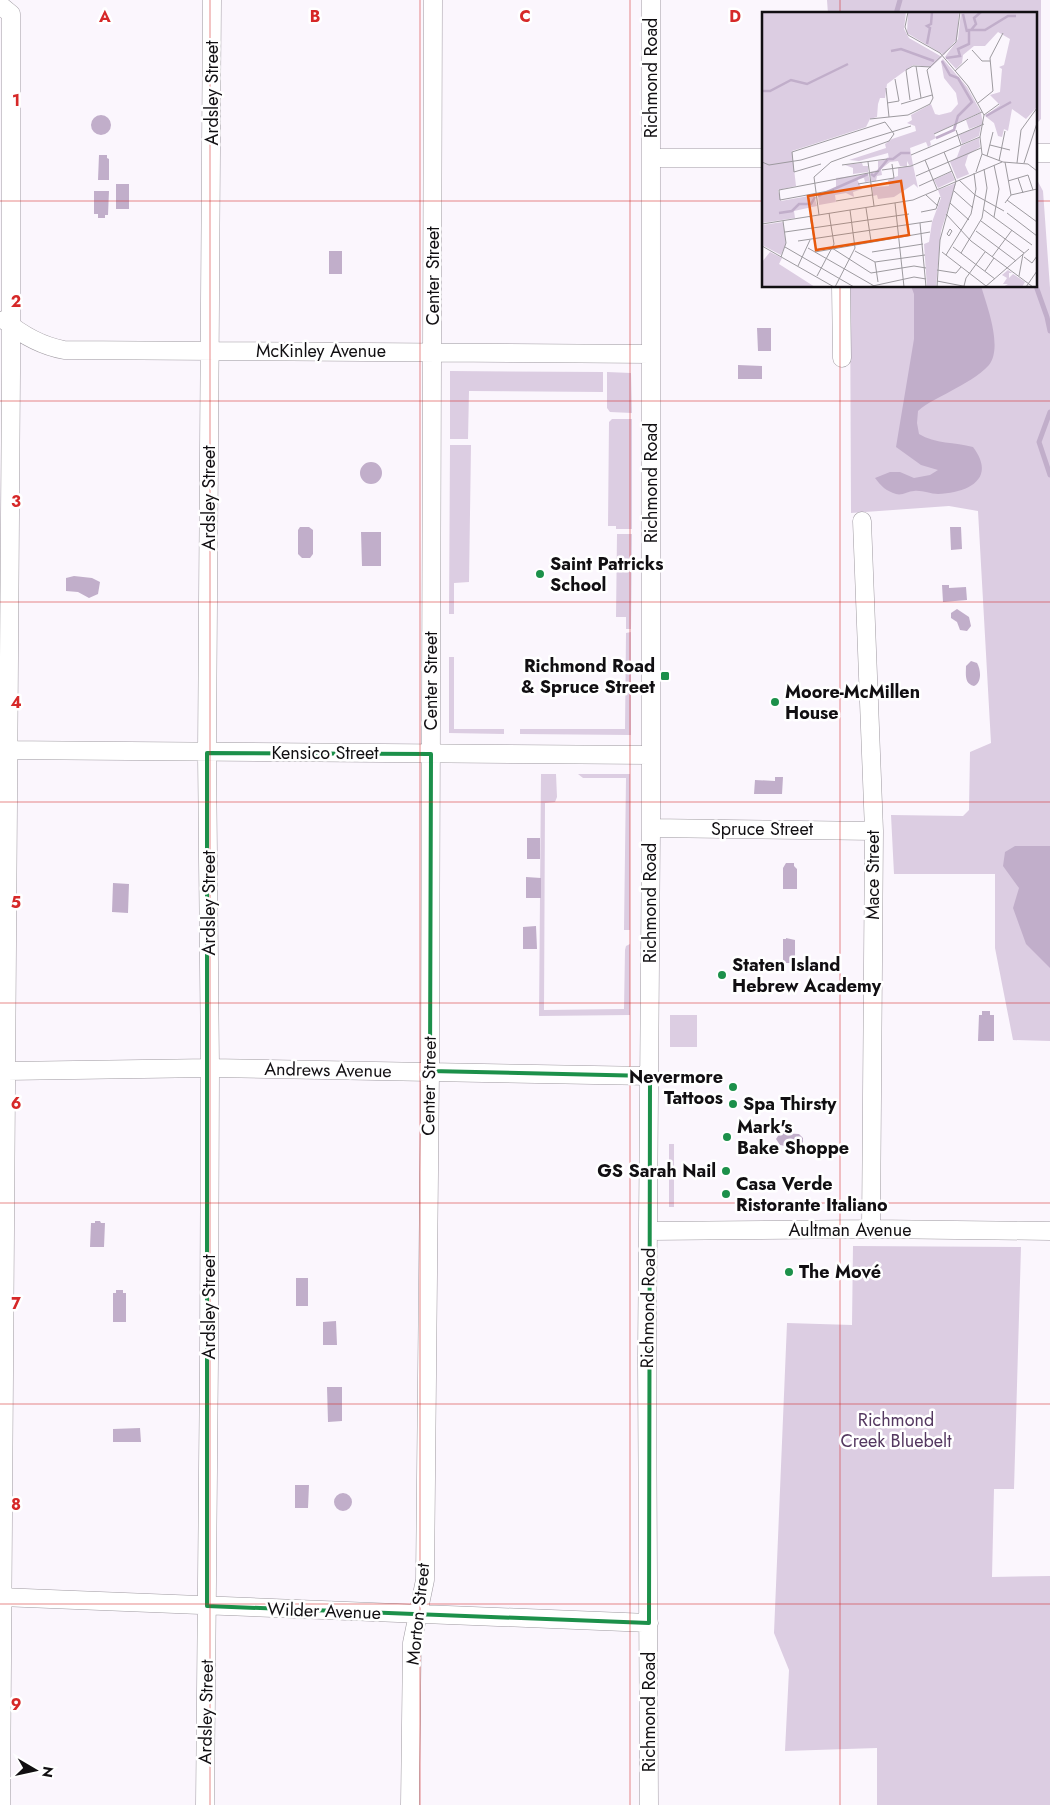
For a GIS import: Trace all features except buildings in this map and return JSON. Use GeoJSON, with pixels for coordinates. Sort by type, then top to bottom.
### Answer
{"type":"FeatureCollection","features":[{"type":"Feature","properties":{"kind":"street","name":"Ardsley Street"},"geometry":{"type":"LineString","coordinates":[[205,1805],[210,1068],[207,752],[212,0]]}},
{"type":"Feature","properties":{"kind":"street","name":"Center Street"},"geometry":{"type":"LineString","coordinates":[[426,1362],[430,1071],[434,0]]}},
{"type":"Feature","properties":{"kind":"street","name":"Richmond Road"},"geometry":{"type":"LineString","coordinates":[[649,1805],[647,1358],[651,828],[651,0]]}},
{"type":"Feature","properties":{"kind":"street"},"geometry":{"type":"LineString","coordinates":[[0,5],[11,14],[6,322],[4,751],[6,1071],[2,1357],[1,1805]]}},
{"type":"Feature","properties":{"kind":"street"},"geometry":{"type":"LineString","coordinates":[[651,158],[762,158]]}},
{"type":"Feature","properties":{"kind":"street"},"geometry":{"type":"LineString","coordinates":[[841,288],[842,358]]}},
{"type":"Feature","properties":{"kind":"street","name":"McKinley Avenue"},"geometry":{"type":"LineString","coordinates":[[6,322],[33,340],[51,348],[64,350],[651,354]]}},
{"type":"Feature","properties":{"kind":"street","name":"Mace Street"},"geometry":{"type":"LineString","coordinates":[[862,521],[874,830],[872,1229]]}},
{"type":"Feature","properties":{"kind":"street","name":"Kensico Street"},"geometry":{"type":"LineString","coordinates":[[4,751],[650,754]]}},
{"type":"Feature","properties":{"kind":"street","name":"Spruce Street"},"geometry":{"type":"LineString","coordinates":[[651,828],[874,830]]}},
{"type":"Feature","properties":{"kind":"street","name":"Andrews Avenue"},"geometry":{"type":"LineString","coordinates":[[6,1071],[210,1068],[650,1076]]}},
{"type":"Feature","properties":{"kind":"street","name":"Aultman Avenue"},"geometry":{"type":"LineString","coordinates":[[649,1231],[872,1229],[1050,1231]]}},
{"type":"Feature","properties":{"kind":"street","name":"Morton Street"},"geometry":{"type":"LineString","coordinates":[[410,1805],[412,1643],[425,1580],[426,1362]]}},
{"type":"Feature","properties":{"kind":"street","name":"Wilder Avenue"},"geometry":{"type":"LineString","coordinates":[[1,1597],[649,1623]]}},
{"type":"Feature","properties":{"kind":"highlighted area"},"geometry":{"type":"Polygon","coordinates":[[[207,753],[431,754],[430,1071],[650,1076],[649,1623],[207,1606],[207,753]]]}},
{"type":"Feature","properties":{"kind":"green space"},"geometry":{"type":"Polygon","coordinates":[[[827,0],[1041,0],[1041,119],[1038,122],[1038,12],[828,12],[827,0]]]}},
{"type":"Feature","properties":{"kind":"green space"},"geometry":{"type":"Polygon","coordinates":[[[1038,182],[1043,191],[1050,288],[1050,1041],[1013,1040],[995,948],[995,874],[894,874],[891,815],[963,816],[969,810],[970,752],[991,743],[978,511],[949,506],[851,513],[850,288],[1038,288],[1038,182]]]}},
{"type":"Feature","properties":{"kind":"green space"},"geometry":{"type":"Polygon","coordinates":[[[450,371],[603,372],[603,392],[469,391],[468,439],[450,439],[450,371]]]}},
{"type":"Feature","properties":{"kind":"green space"},"geometry":{"type":"Polygon","coordinates":[[[607,372],[631,373],[632,413],[610,412],[607,408],[607,372]]]}},
{"type":"Feature","properties":{"kind":"green space"},"geometry":{"type":"Polygon","coordinates":[[[612,419],[632,419],[632,529],[616,529],[616,526],[608,526],[609,422],[612,419]]]}},
{"type":"Feature","properties":{"kind":"green space"},"geometry":{"type":"Polygon","coordinates":[[[450,445],[471,445],[469,582],[454,583],[454,614],[449,614],[450,445]]]}},
{"type":"Feature","properties":{"kind":"green space"},"geometry":{"type":"Polygon","coordinates":[[[617,534],[632,534],[631,629],[626,629],[626,617],[616,617],[617,534]]]}},
{"type":"Feature","properties":{"kind":"green space"},"geometry":{"type":"Polygon","coordinates":[[[631,632],[631,735],[520,734],[520,729],[625,729],[626,633],[631,632]]]}},
{"type":"Feature","properties":{"kind":"green space"},"geometry":{"type":"Polygon","coordinates":[[[449,657],[454,657],[454,729],[504,729],[504,734],[449,733],[449,657]]]}},
{"type":"Feature","properties":{"kind":"green space"},"geometry":{"type":"Polygon","coordinates":[[[541,774],[556,774],[557,797],[555,802],[545,803],[544,1010],[624,1009],[625,950],[626,946],[630,944],[630,1015],[539,1016],[541,774]]]}},
{"type":"Feature","properties":{"kind":"green space"},"geometry":{"type":"Polygon","coordinates":[[[578,774],[630,774],[630,930],[624,930],[626,778],[583,778],[578,774]]]}},
{"type":"Feature","properties":{"kind":"green space"},"geometry":{"type":"Polygon","coordinates":[[[670,1015],[697,1015],[697,1047],[670,1047],[670,1015]]]}},
{"type":"Feature","properties":{"kind":"green space"},"geometry":{"type":"Polygon","coordinates":[[[669,1144],[674,1144],[674,1207],[669,1207],[669,1144]]]}},
{"type":"Feature","properties":{"kind":"green space","name":"Richmond Creek Bluebelt"},"geometry":{"type":"Polygon","coordinates":[[[853,1246],[1021,1247],[1014,1489],[994,1489],[992,1577],[1050,1576],[1050,1805],[877,1805],[877,1748],[785,1751],[789,1670],[774,1633],[787,1323],[852,1325],[853,1246]]]}},
{"type":"Feature","properties":{"kind":"shaded area"},"geometry":{"type":"Polygon","coordinates":[[[101,115],[108,118],[111,125],[108,132],[101,135],[94,132],[91,125],[94,118],[101,115]]]}},
{"type":"Feature","properties":{"kind":"shaded area"},"geometry":{"type":"Polygon","coordinates":[[[99,155],[107,155],[109,159],[109,180],[98,180],[99,155]]]}},
{"type":"Feature","properties":{"kind":"shaded area"},"geometry":{"type":"Polygon","coordinates":[[[116,184],[129,184],[129,209],[116,209],[116,184]]]}},
{"type":"Feature","properties":{"kind":"shaded area"},"geometry":{"type":"Polygon","coordinates":[[[94,191],[109,191],[108,215],[105,215],[105,218],[98,218],[98,214],[94,214],[94,191]]]}},
{"type":"Feature","properties":{"kind":"shaded area"},"geometry":{"type":"Polygon","coordinates":[[[329,251],[342,251],[342,274],[329,274],[329,251]]]}},
{"type":"Feature","properties":{"kind":"shaded area"},"geometry":{"type":"Polygon","coordinates":[[[912,288],[982,288],[990,315],[994,348],[993,357],[989,365],[971,380],[918,411],[917,423],[919,434],[938,441],[973,447],[980,458],[982,468],[980,476],[969,487],[959,491],[935,494],[912,491],[896,494],[884,488],[875,478],[890,472],[900,472],[914,478],[930,475],[938,470],[921,465],[896,447],[914,339],[914,294],[912,288]]]}},
{"type":"Feature","properties":{"kind":"shaded area"},"geometry":{"type":"Polygon","coordinates":[[[757,328],[771,328],[771,351],[758,351],[757,328]]]}},
{"type":"Feature","properties":{"kind":"shaded area"},"geometry":{"type":"Polygon","coordinates":[[[738,365],[762,366],[762,379],[738,379],[738,365]]]}},
{"type":"Feature","properties":{"kind":"shaded area"},"geometry":{"type":"Polygon","coordinates":[[[371,462],[381,469],[382,473],[375,483],[371,484],[361,477],[360,473],[367,463],[371,462]]]}},
{"type":"Feature","properties":{"kind":"shaded area"},"geometry":{"type":"Polygon","coordinates":[[[300,527],[309,527],[313,530],[313,554],[310,558],[302,558],[298,554],[298,530],[300,527]]]}},
{"type":"Feature","properties":{"kind":"shaded area"},"geometry":{"type":"Polygon","coordinates":[[[950,527],[961,527],[962,549],[951,550],[950,527]]]}},
{"type":"Feature","properties":{"kind":"shaded area"},"geometry":{"type":"Polygon","coordinates":[[[361,532],[381,532],[381,566],[362,566],[361,532]]]}},
{"type":"Feature","properties":{"kind":"shaded area"},"geometry":{"type":"Polygon","coordinates":[[[74,576],[92,578],[100,582],[98,594],[89,598],[78,592],[66,591],[66,578],[74,576]]]}},
{"type":"Feature","properties":{"kind":"shaded area"},"geometry":{"type":"Polygon","coordinates":[[[942,585],[949,585],[949,588],[966,587],[967,600],[943,602],[942,585]]]}},
{"type":"Feature","properties":{"kind":"shaded area"},"geometry":{"type":"Polygon","coordinates":[[[957,609],[969,617],[971,626],[967,631],[960,630],[957,622],[951,618],[951,613],[957,609]]]}},
{"type":"Feature","properties":{"kind":"shaded area"},"geometry":{"type":"Polygon","coordinates":[[[971,661],[977,663],[980,673],[980,679],[974,686],[967,681],[966,675],[966,666],[971,661]]]}},
{"type":"Feature","properties":{"kind":"shaded area"},"geometry":{"type":"Polygon","coordinates":[[[775,777],[783,777],[782,794],[754,794],[755,780],[775,781],[775,777]]]}},
{"type":"Feature","properties":{"kind":"shaded area"},"geometry":{"type":"Polygon","coordinates":[[[527,838],[540,838],[540,859],[527,859],[527,838]]]}},
{"type":"Feature","properties":{"kind":"shaded area"},"geometry":{"type":"Polygon","coordinates":[[[1015,846],[1050,846],[1050,968],[1026,944],[1013,908],[1019,888],[1003,866],[1005,852],[1015,846]]]}},
{"type":"Feature","properties":{"kind":"shaded area"},"geometry":{"type":"Polygon","coordinates":[[[786,863],[794,863],[797,869],[797,889],[783,889],[783,868],[786,863]]]}},
{"type":"Feature","properties":{"kind":"shaded area"},"geometry":{"type":"Polygon","coordinates":[[[526,877],[541,878],[541,898],[526,898],[526,877]]]}},
{"type":"Feature","properties":{"kind":"shaded area"},"geometry":{"type":"Polygon","coordinates":[[[113,883],[129,884],[128,913],[112,912],[113,883]]]}},
{"type":"Feature","properties":{"kind":"shaded area"},"geometry":{"type":"Polygon","coordinates":[[[536,926],[537,949],[523,949],[523,927],[536,926]]]}},
{"type":"Feature","properties":{"kind":"shaded area"},"geometry":{"type":"Polygon","coordinates":[[[783,939],[795,940],[795,963],[783,963],[783,939]]]}},
{"type":"Feature","properties":{"kind":"shaded area"},"geometry":{"type":"Polygon","coordinates":[[[982,1011],[990,1011],[990,1015],[994,1015],[994,1041],[978,1041],[979,1015],[982,1015],[982,1011]]]}},
{"type":"Feature","properties":{"kind":"shaded area"},"geometry":{"type":"Polygon","coordinates":[[[780,1133],[799,1134],[803,1138],[803,1143],[796,1148],[780,1145],[776,1139],[780,1133]]]}},
{"type":"Feature","properties":{"kind":"shaded area"},"geometry":{"type":"Polygon","coordinates":[[[95,1221],[105,1223],[104,1247],[90,1247],[91,1223],[95,1223],[95,1221]]]}},
{"type":"Feature","properties":{"kind":"shaded area"},"geometry":{"type":"Polygon","coordinates":[[[296,1278],[308,1278],[308,1306],[296,1306],[296,1278]]]}},
{"type":"Feature","properties":{"kind":"shaded area"},"geometry":{"type":"Polygon","coordinates":[[[116,1290],[123,1290],[123,1293],[126,1293],[126,1322],[113,1322],[113,1293],[116,1293],[116,1290]]]}},
{"type":"Feature","properties":{"kind":"shaded area"},"geometry":{"type":"Polygon","coordinates":[[[336,1321],[337,1345],[323,1345],[323,1322],[336,1321]]]}},
{"type":"Feature","properties":{"kind":"shaded area"},"geometry":{"type":"Polygon","coordinates":[[[327,1387],[342,1387],[342,1421],[328,1422],[327,1387]]]}},
{"type":"Feature","properties":{"kind":"shaded area"},"geometry":{"type":"Polygon","coordinates":[[[140,1428],[141,1442],[113,1442],[113,1429],[140,1428]]]}},
{"type":"Feature","properties":{"kind":"shaded area"},"geometry":{"type":"Polygon","coordinates":[[[295,1485],[309,1485],[308,1508],[295,1508],[295,1485]]]}},
{"type":"Feature","properties":{"kind":"shaded area"},"geometry":{"type":"Polygon","coordinates":[[[339,1493],[347,1493],[352,1498],[350,1509],[339,1511],[334,1506],[334,1498],[339,1493]]]}},
{"type":"Feature","properties":{"kind":"waterway"},"geometry":{"type":"LineString","coordinates":[[897,12],[900,0]]}},
{"type":"Feature","properties":{"kind":"waterway"},"geometry":{"type":"LineString","coordinates":[[1037,288],[1050,331]]}},
{"type":"Feature","properties":{"kind":"waterway"},"geometry":{"type":"LineString","coordinates":[[1050,412],[1039,442],[1050,475]]}},
{"type":"Feature","properties":{"kind":"place","name":"Saint Patricks School"},"geometry":{"type":"Point","coordinates":[540,574]}},
{"type":"Feature","properties":{"kind":"place","name":"Richmond Road & Spruce Street"},"geometry":{"type":"Point","coordinates":[665,676]}},
{"type":"Feature","properties":{"kind":"place","name":"Moore-McMillen House"},"geometry":{"type":"Point","coordinates":[775,702]}},
{"type":"Feature","properties":{"kind":"place","name":"Staten Island Hebrew Academy"},"geometry":{"type":"Point","coordinates":[722,975]}},
{"type":"Feature","properties":{"kind":"place","name":"Nevermore Tattoos"},"geometry":{"type":"Point","coordinates":[733,1087]}},
{"type":"Feature","properties":{"kind":"place","name":"Spa Thirsty"},"geometry":{"type":"Point","coordinates":[733,1104]}},
{"type":"Feature","properties":{"kind":"place","name":"Mark's Bake Shoppe"},"geometry":{"type":"Point","coordinates":[727,1137]}},
{"type":"Feature","properties":{"kind":"place","name":"GS Sarah Nail"},"geometry":{"type":"Point","coordinates":[726,1171]}},
{"type":"Feature","properties":{"kind":"place","name":"Casa Verde Ristorante Italiano"},"geometry":{"type":"Point","coordinates":[726,1194]}},
{"type":"Feature","properties":{"kind":"place","name":"The Mové"},"geometry":{"type":"Point","coordinates":[789,1272]}}]}
